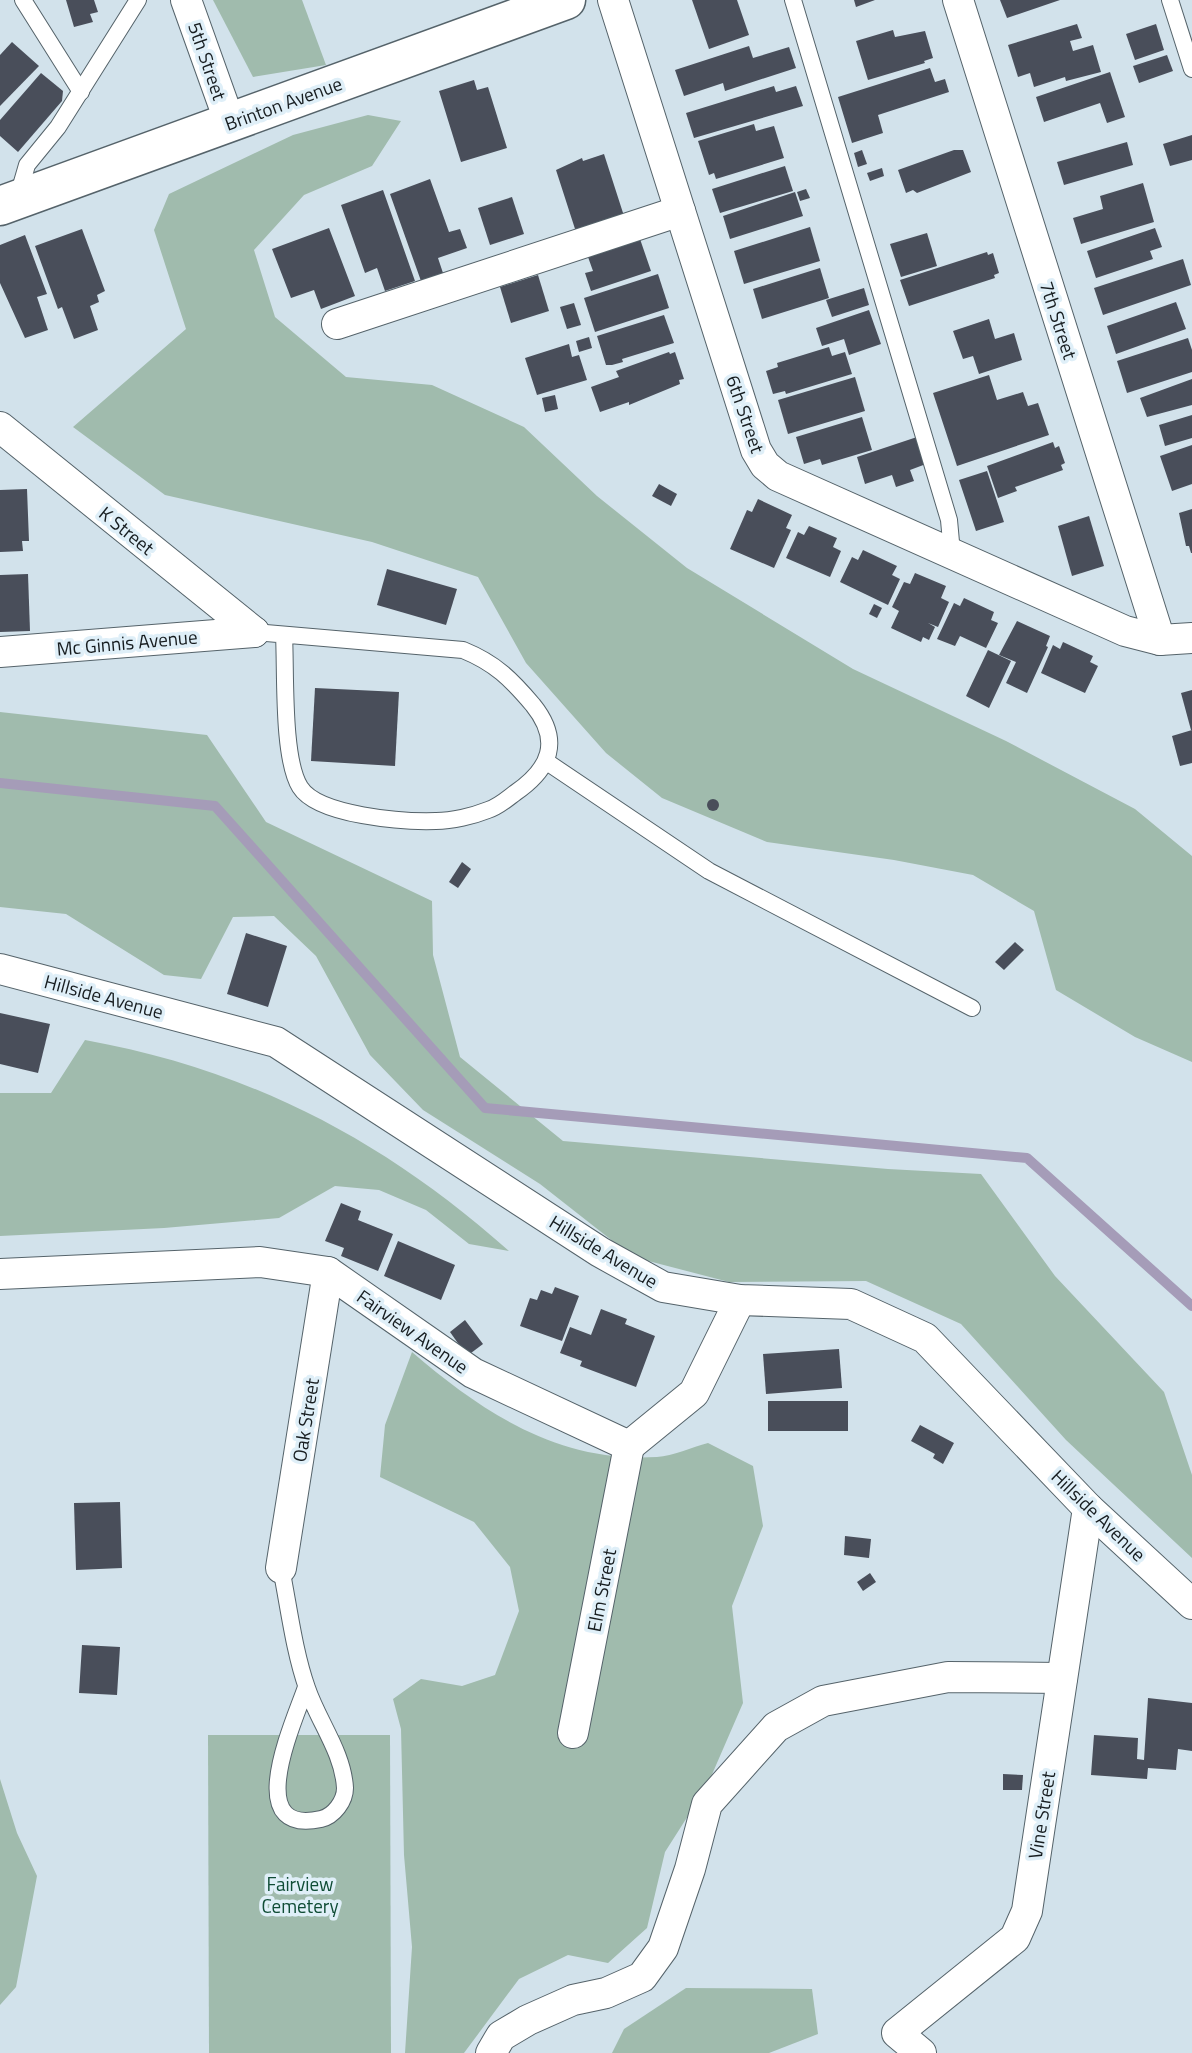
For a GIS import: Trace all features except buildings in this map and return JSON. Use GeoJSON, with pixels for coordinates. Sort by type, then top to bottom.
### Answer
{"type":"FeatureCollection","features":[{"type":"Feature","properties":{"kind":"street","name":"5th Street"},"geometry":{"type":"LineString","coordinates":[[186,0],[230,123]]}},
{"type":"Feature","properties":{"kind":"street","name":"Brinton Avenue"},"geometry":{"type":"LineString","coordinates":[[6,197],[230,123],[566,0]]}},
{"type":"Feature","properties":{"kind":"street","name":"6th Street"},"geometry":{"type":"LineString","coordinates":[[612,0],[756,450],[765,465],[778,475],[1125,631],[1160,640],[1192,638]]}},
{"type":"Feature","properties":{"kind":"street","name":"7th Street"},"geometry":{"type":"LineString","coordinates":[[958,0],[1160,640]]}},
{"type":"Feature","properties":{"kind":"street"},"geometry":{"type":"LineString","coordinates":[[337,324],[680,211]]}},
{"type":"Feature","properties":{"kind":"street","name":"K Street"},"geometry":{"type":"LineString","coordinates":[[0,427],[254,632]]}},
{"type":"Feature","properties":{"kind":"street","name":"Mc Ginnis Avenue"},"geometry":{"type":"LineString","coordinates":[[0,652],[254,632]]}},
{"type":"Feature","properties":{"kind":"street","name":"Hillside Avenue"},"geometry":{"type":"LineString","coordinates":[[0,969],[276,1042],[600,1252],[663,1287],[740,1300],[851,1304],[925,1338],[1088,1508],[1192,1604]]}},
{"type":"Feature","properties":{"kind":"street","name":"Fairview Avenue"},"geometry":{"type":"LineString","coordinates":[[0,1274],[260,1262],[328,1272],[473,1373],[629,1446]]}},
{"type":"Feature","properties":{"kind":"street","name":"Oak Street"},"geometry":{"type":"LineString","coordinates":[[281,1569],[328,1272]]}},
{"type":"Feature","properties":{"kind":"street"},"geometry":{"type":"LineString","coordinates":[[629,1446],[694,1393],[740,1300]]}},
{"type":"Feature","properties":{"kind":"street","name":"Elm Street"},"geometry":{"type":"LineString","coordinates":[[573,1733],[629,1446]]}},
{"type":"Feature","properties":{"kind":"street","name":"Vine Street"},"geometry":{"type":"LineString","coordinates":[[922,2053],[897,2033],[1015,1938],[1027,1911],[1088,1508]]}},
{"type":"Feature","properties":{"kind":"street"},"geometry":{"type":"LineString","coordinates":[[491,2053],[501,2036],[528,2020],[573,2000],[606,1993],[642,1977],[663,1948],[690,1869],[706,1804],[776,1727],[823,1701],[948,1677],[1062,1678]]}},
{"type":"Feature","properties":{"kind":"lane"},"geometry":{"type":"LineString","coordinates":[[23,0],[81,92]]}},
{"type":"Feature","properties":{"kind":"lane"},"geometry":{"type":"LineString","coordinates":[[6,197],[27,164],[58,127],[138,0]]}},
{"type":"Feature","properties":{"kind":"lane"},"geometry":{"type":"LineString","coordinates":[[793,0],[949,520],[952,553]]}},
{"type":"Feature","properties":{"kind":"lane"},"geometry":{"type":"LineString","coordinates":[[1170,0],[1192,69]]}},
{"type":"Feature","properties":{"kind":"lane"},"geometry":{"type":"LineString","coordinates":[[254,632],[463,650],[491,662],[546,721],[550,739],[547,762],[531,782],[490,810],[438,822],[356,814],[320,804],[301,788],[290,758],[284,635]]}},
{"type":"Feature","properties":{"kind":"lane"},"geometry":{"type":"LineString","coordinates":[[547,762],[709,871],[971,1008]]}},
{"type":"Feature","properties":{"kind":"lane"},"geometry":{"type":"LineString","coordinates":[[281,1569],[306,1687],[341,1767],[345,1790],[339,1807],[327,1817],[310,1821],[294,1819],[279,1807],[276,1786],[306,1687]]}},
{"type":"Feature","properties":{"kind":"green space"},"geometry":{"type":"Polygon","coordinates":[[[213,0],[302,0],[326,65],[253,77],[213,0]]]}},
{"type":"Feature","properties":{"kind":"green space"},"geometry":{"type":"Polygon","coordinates":[[[368,115],[401,121],[372,166],[304,195],[254,250],[275,317],[346,377],[432,385],[524,427],[597,496],[687,568],[853,669],[1006,741],[1135,809],[1192,856],[1192,1062],[1135,1037],[1056,990],[1034,911],[973,875],[894,860],[767,842],[662,798],[606,753],[526,663],[478,577],[372,542],[165,495],[73,427],[186,329],[154,230],[169,194],[293,135],[368,115]]]}},
{"type":"Feature","properties":{"kind":"green space"},"geometry":{"type":"Polygon","coordinates":[[[0,712],[207,735],[266,822],[432,901],[433,955],[460,1057],[563,1141],[888,1169],[981,1174],[1055,1276],[1164,1392],[1192,1475],[1192,1558],[1066,1440],[961,1324],[866,1281],[729,1282],[633,1257],[540,1184],[423,1110],[370,1055],[316,956],[274,916],[233,917],[201,979],[164,975],[66,914],[0,907],[0,712]]]}},
{"type":"Feature","properties":{"kind":"green space"},"geometry":{"type":"Polygon","coordinates":[[[85,1040],[146,1053],[204,1070],[312,1115],[364,1143],[413,1175],[462,1211],[509,1251],[469,1244],[426,1210],[379,1190],[335,1186],[279,1218],[164,1228],[0,1236],[0,1093],[51,1093],[85,1040]]]}},
{"type":"Feature","properties":{"kind":"green space"},"geometry":{"type":"Polygon","coordinates":[[[412,1352],[466,1395],[495,1414],[524,1430],[587,1452],[621,1457],[657,1457],[708,1443],[753,1466],[763,1526],[732,1606],[743,1703],[707,1786],[665,1852],[647,1928],[608,1963],[568,1955],[519,1979],[464,2053],[405,2053],[412,1947],[404,1855],[401,1729],[393,1699],[421,1679],[462,1686],[495,1675],[519,1611],[510,1567],[474,1522],[380,1477],[385,1425],[412,1352]]]}},
{"type":"Feature","properties":{"kind":"green space","name":"Fairview Cemetery"},"geometry":{"type":"Polygon","coordinates":[[[208,1735],[390,1735],[391,2053],[209,2053],[208,1735]]]}},
{"type":"Feature","properties":{"kind":"green space"},"geometry":{"type":"Polygon","coordinates":[[[0,1779],[17,1833],[37,1876],[16,1987],[0,2005],[0,1779]]]}},
{"type":"Feature","properties":{"kind":"green space"},"geometry":{"type":"Polygon","coordinates":[[[686,1988],[812,1989],[818,2034],[769,2053],[612,2053],[624,2029],[686,1988]]]}},
{"type":"Feature","properties":{"kind":"waterway"},"geometry":{"type":"LineString","coordinates":[[0,783],[215,806],[485,1108],[1027,1158],[1192,1306]]}}]}
